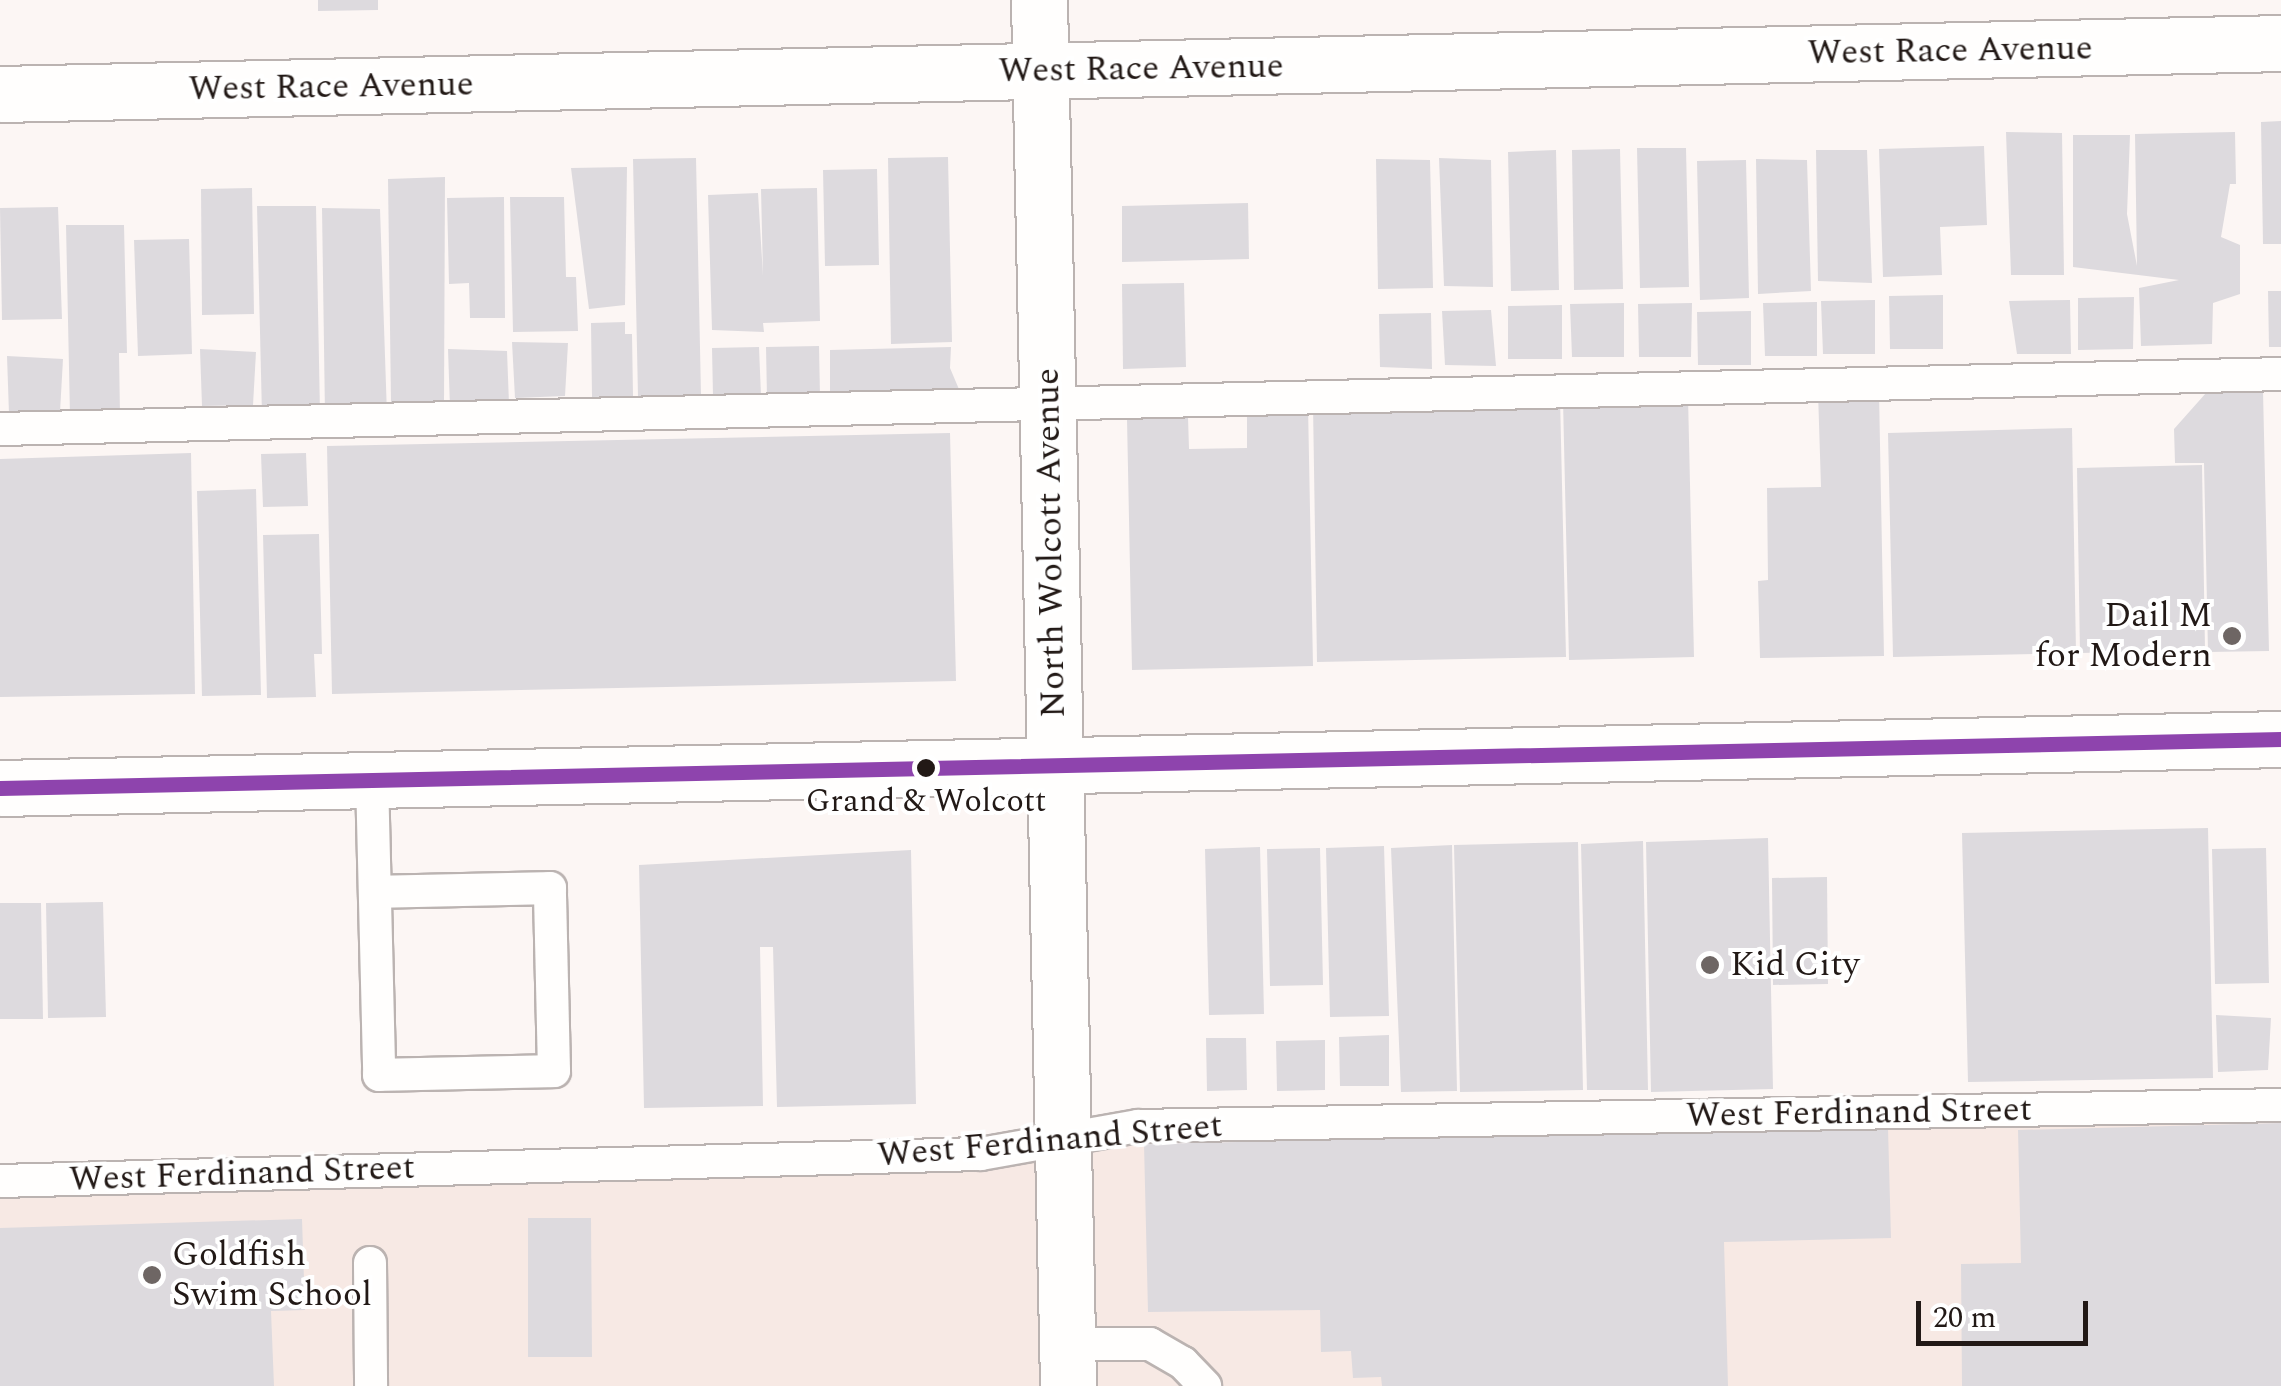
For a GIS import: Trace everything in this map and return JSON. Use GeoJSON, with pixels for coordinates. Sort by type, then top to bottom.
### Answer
{"type":"FeatureCollection","features":[{"type":"Feature","properties":{"kind":"street","name":"North Wolcott Avenue"},"geometry":{"type":"LineString","coordinates":[[1039,0],[1068,1365]]}},
{"type":"Feature","properties":{"kind":"street","name":"West Race Avenue"},"geometry":{"type":"LineString","coordinates":[[0,94],[2281,43]]}},
{"type":"Feature","properties":{"kind":"street"},"geometry":{"type":"LineString","coordinates":[[0,788],[2281,739]]}},
{"type":"Feature","properties":{"kind":"lane"},"geometry":{"type":"LineString","coordinates":[[0,429],[2281,374]]}},
{"type":"Feature","properties":{"kind":"lane"},"geometry":{"type":"LineString","coordinates":[[372,778],[379,1075],[554,1071],[550,888],[375,892]]}},
{"type":"Feature","properties":{"kind":"lane","name":"West Ferdinand Street"},"geometry":{"type":"LineString","coordinates":[[0,1181],[981,1154],[1138,1126],[2281,1105]]}},
{"type":"Feature","properties":{"kind":"lane"},"geometry":{"type":"LineString","coordinates":[[370,1264],[371,1386]]}},
{"type":"Feature","properties":{"kind":"lane"},"geometry":{"type":"LineString","coordinates":[[1068,1365],[1150,1344],[1184,1363],[1205,1386]]}},
{"type":"Feature","properties":{"kind":"shaded area"},"geometry":{"type":"Polygon","coordinates":[[[2281,1115],[2281,1386],[0,1386],[0,1168],[2281,1115]]]}},
{"type":"Feature","properties":{"kind":"building"},"geometry":{"type":"Polygon","coordinates":[[[318,0],[378,0],[378,10],[318,11],[318,0]]]}},
{"type":"Feature","properties":{"kind":"building"},"geometry":{"type":"Polygon","coordinates":[[[2281,121],[2281,244],[2263,244],[2261,122],[2281,121]]]}},
{"type":"Feature","properties":{"kind":"building"},"geometry":{"type":"Polygon","coordinates":[[[2006,132],[2062,133],[2064,275],[2011,275],[2006,132]]]}},
{"type":"Feature","properties":{"kind":"building"},"geometry":{"type":"Polygon","coordinates":[[[2235,132],[2236,184],[2230,184],[2221,237],[2240,245],[2240,294],[2213,303],[2212,344],[2141,346],[2139,288],[2179,280],[2073,267],[2073,135],[2130,135],[2127,214],[2137,266],[2135,134],[2235,132]]]}},
{"type":"Feature","properties":{"kind":"building"},"geometry":{"type":"Polygon","coordinates":[[[1984,146],[1987,225],[1940,227],[1942,275],[1883,277],[1879,149],[1984,146]]]}},
{"type":"Feature","properties":{"kind":"building"},"geometry":{"type":"Polygon","coordinates":[[[1637,148],[1686,148],[1689,287],[1640,288],[1637,148]]]}},
{"type":"Feature","properties":{"kind":"building"},"geometry":{"type":"Polygon","coordinates":[[[1620,149],[1623,289],[1574,290],[1572,150],[1620,149]]]}},
{"type":"Feature","properties":{"kind":"building"},"geometry":{"type":"Polygon","coordinates":[[[1556,150],[1559,290],[1511,291],[1508,152],[1556,150]]]}},
{"type":"Feature","properties":{"kind":"building"},"geometry":{"type":"Polygon","coordinates":[[[1816,150],[1867,150],[1872,283],[1818,281],[1816,150]]]}},
{"type":"Feature","properties":{"kind":"building"},"geometry":{"type":"Polygon","coordinates":[[[948,157],[952,342],[891,344],[888,158],[948,157]]]}},
{"type":"Feature","properties":{"kind":"building"},"geometry":{"type":"Polygon","coordinates":[[[696,158],[701,395],[638,396],[633,159],[696,158]]]}},
{"type":"Feature","properties":{"kind":"building"},"geometry":{"type":"Polygon","coordinates":[[[1439,158],[1491,160],[1493,287],[1444,286],[1439,158]]]}},
{"type":"Feature","properties":{"kind":"building"},"geometry":{"type":"Polygon","coordinates":[[[1376,159],[1430,160],[1433,288],[1378,289],[1376,159]]]}},
{"type":"Feature","properties":{"kind":"building"},"geometry":{"type":"Polygon","coordinates":[[[1756,159],[1807,160],[1811,291],[1758,294],[1756,159]]]}},
{"type":"Feature","properties":{"kind":"building"},"geometry":{"type":"Polygon","coordinates":[[[1746,160],[1749,298],[1700,300],[1697,161],[1746,160]]]}},
{"type":"Feature","properties":{"kind":"building"},"geometry":{"type":"Polygon","coordinates":[[[627,167],[625,305],[589,309],[571,168],[627,167]]]}},
{"type":"Feature","properties":{"kind":"building"},"geometry":{"type":"Polygon","coordinates":[[[877,169],[879,265],[825,266],[823,170],[877,169]]]}},
{"type":"Feature","properties":{"kind":"building"},"geometry":{"type":"Polygon","coordinates":[[[445,177],[444,402],[391,402],[388,179],[445,177]]]}},
{"type":"Feature","properties":{"kind":"building"},"geometry":{"type":"Polygon","coordinates":[[[252,188],[254,314],[202,315],[201,189],[252,188]]]}},
{"type":"Feature","properties":{"kind":"building"},"geometry":{"type":"Polygon","coordinates":[[[817,188],[820,321],[763,323],[764,332],[712,330],[708,195],[758,193],[763,276],[761,189],[817,188]]]}},
{"type":"Feature","properties":{"kind":"building"},"geometry":{"type":"Polygon","coordinates":[[[504,197],[505,318],[470,318],[469,283],[449,284],[447,198],[504,197]]]}},
{"type":"Feature","properties":{"kind":"building"},"geometry":{"type":"Polygon","coordinates":[[[510,197],[564,197],[566,277],[576,277],[578,331],[513,332],[510,197]]]}},
{"type":"Feature","properties":{"kind":"building"},"geometry":{"type":"Polygon","coordinates":[[[1248,203],[1249,259],[1122,262],[1122,206],[1248,203]]]}},
{"type":"Feature","properties":{"kind":"building"},"geometry":{"type":"Polygon","coordinates":[[[257,206],[316,206],[320,413],[262,415],[257,206]]]}},
{"type":"Feature","properties":{"kind":"building"},"geometry":{"type":"Polygon","coordinates":[[[58,207],[62,319],[2,320],[0,208],[58,207]]]}},
{"type":"Feature","properties":{"kind":"building"},"geometry":{"type":"Polygon","coordinates":[[[322,208],[380,209],[387,415],[325,415],[322,208]]]}},
{"type":"Feature","properties":{"kind":"building"},"geometry":{"type":"Polygon","coordinates":[[[66,225],[124,225],[127,353],[119,353],[120,415],[70,416],[66,225]]]}},
{"type":"Feature","properties":{"kind":"building"},"geometry":{"type":"Polygon","coordinates":[[[189,239],[192,354],[138,356],[134,240],[189,239]]]}},
{"type":"Feature","properties":{"kind":"building"},"geometry":{"type":"Polygon","coordinates":[[[1184,283],[1186,367],[1123,369],[1122,284],[1184,283]]]}},
{"type":"Feature","properties":{"kind":"building"},"geometry":{"type":"Polygon","coordinates":[[[2268,291],[2281,291],[2281,347],[2269,347],[2268,291]]]}},
{"type":"Feature","properties":{"kind":"building"},"geometry":{"type":"Polygon","coordinates":[[[1943,295],[1943,349],[1890,349],[1889,296],[1943,295]]]}},
{"type":"Feature","properties":{"kind":"building"},"geometry":{"type":"Polygon","coordinates":[[[2134,297],[2133,349],[2078,350],[2078,298],[2134,297]]]}},
{"type":"Feature","properties":{"kind":"building"},"geometry":{"type":"Polygon","coordinates":[[[1875,300],[1875,354],[1823,354],[1821,301],[1875,300]]]}},
{"type":"Feature","properties":{"kind":"building"},"geometry":{"type":"Polygon","coordinates":[[[2070,300],[2071,354],[2017,354],[2009,301],[2070,300]]]}},
{"type":"Feature","properties":{"kind":"building"},"geometry":{"type":"Polygon","coordinates":[[[1817,302],[1817,356],[1765,356],[1763,303],[1817,302]]]}},
{"type":"Feature","properties":{"kind":"building"},"geometry":{"type":"Polygon","coordinates":[[[1624,303],[1624,357],[1572,357],[1570,304],[1624,303]]]}},
{"type":"Feature","properties":{"kind":"building"},"geometry":{"type":"Polygon","coordinates":[[[1692,303],[1691,357],[1639,357],[1638,304],[1692,303]]]}},
{"type":"Feature","properties":{"kind":"building"},"geometry":{"type":"Polygon","coordinates":[[[1562,305],[1562,359],[1508,359],[1508,306],[1562,305]]]}},
{"type":"Feature","properties":{"kind":"building"},"geometry":{"type":"Polygon","coordinates":[[[1491,310],[1496,366],[1445,365],[1442,311],[1491,310]]]}},
{"type":"Feature","properties":{"kind":"building"},"geometry":{"type":"Polygon","coordinates":[[[1751,311],[1751,365],[1698,365],[1697,312],[1751,311]]]}},
{"type":"Feature","properties":{"kind":"building"},"geometry":{"type":"Polygon","coordinates":[[[1431,313],[1432,369],[1380,367],[1379,314],[1431,313]]]}},
{"type":"Feature","properties":{"kind":"building"},"geometry":{"type":"Polygon","coordinates":[[[625,322],[625,334],[632,334],[633,396],[592,397],[591,323],[625,322]]]}},
{"type":"Feature","properties":{"kind":"building"},"geometry":{"type":"Polygon","coordinates":[[[512,342],[568,343],[565,396],[515,398],[512,342]]]}},
{"type":"Feature","properties":{"kind":"building"},"geometry":{"type":"Polygon","coordinates":[[[819,346],[820,396],[767,398],[766,347],[819,346]]]}},
{"type":"Feature","properties":{"kind":"building"},"geometry":{"type":"Polygon","coordinates":[[[759,347],[761,396],[713,396],[712,348],[759,347]]]}},
{"type":"Feature","properties":{"kind":"building"},"geometry":{"type":"Polygon","coordinates":[[[951,347],[950,368],[961,394],[830,408],[830,350],[951,347]]]}},
{"type":"Feature","properties":{"kind":"building"},"geometry":{"type":"Polygon","coordinates":[[[200,349],[256,352],[253,405],[202,406],[200,349]]]}},
{"type":"Feature","properties":{"kind":"building"},"geometry":{"type":"Polygon","coordinates":[[[448,349],[507,351],[509,404],[450,407],[448,349]]]}},
{"type":"Feature","properties":{"kind":"building"},"geometry":{"type":"Polygon","coordinates":[[[7,356],[63,359],[60,412],[9,414],[7,356]]]}},
{"type":"Feature","properties":{"kind":"building"},"geometry":{"type":"Polygon","coordinates":[[[1879,391],[1884,656],[1760,658],[1758,581],[1768,580],[1767,488],[1821,487],[1818,392],[1879,391]]]}},
{"type":"Feature","properties":{"kind":"building"},"geometry":{"type":"Polygon","coordinates":[[[2263,391],[2269,651],[2208,652],[2204,463],[2175,463],[2174,429],[2206,393],[2263,391]]]}},
{"type":"Feature","properties":{"kind":"building"},"geometry":{"type":"Polygon","coordinates":[[[1688,397],[1694,657],[1569,660],[1563,400],[1688,397]]]}},
{"type":"Feature","properties":{"kind":"building"},"geometry":{"type":"Polygon","coordinates":[[[1560,398],[1566,657],[1317,662],[1313,404],[1560,398]]]}},
{"type":"Feature","properties":{"kind":"building"},"geometry":{"type":"Polygon","coordinates":[[[1308,405],[1313,666],[1132,670],[1127,419],[1188,417],[1189,449],[1247,448],[1247,407],[1308,405]]]}},
{"type":"Feature","properties":{"kind":"building"},"geometry":{"type":"Polygon","coordinates":[[[2072,428],[2076,653],[1893,657],[1888,433],[2072,428]]]}},
{"type":"Feature","properties":{"kind":"building"},"geometry":{"type":"Polygon","coordinates":[[[950,433],[956,681],[332,694],[327,446],[950,433]]]}},
{"type":"Feature","properties":{"kind":"building"},"geometry":{"type":"Polygon","coordinates":[[[191,453],[195,694],[0,697],[0,459],[191,453]]]}},
{"type":"Feature","properties":{"kind":"building"},"geometry":{"type":"Polygon","coordinates":[[[306,453],[308,506],[263,507],[261,454],[306,453]]]}},
{"type":"Feature","properties":{"kind":"building"},"geometry":{"type":"Polygon","coordinates":[[[2202,465],[2205,650],[2080,653],[2077,468],[2202,465]]]}},
{"type":"Feature","properties":{"kind":"building"},"geometry":{"type":"Polygon","coordinates":[[[256,489],[261,695],[202,696],[197,491],[256,489]]]}},
{"type":"Feature","properties":{"kind":"building"},"geometry":{"type":"Polygon","coordinates":[[[319,534],[322,654],[314,654],[316,697],[267,698],[263,535],[319,534]]]}},
{"type":"Feature","properties":{"kind":"building"},"geometry":{"type":"Polygon","coordinates":[[[2208,828],[2213,1078],[1968,1082],[1962,833],[2208,828]]]}},
{"type":"Feature","properties":{"kind":"building","name":"Kid City"},"geometry":{"type":"Polygon","coordinates":[[[1768,838],[1773,1089],[1651,1092],[1646,842],[1768,838]]]}},
{"type":"Feature","properties":{"kind":"building"},"geometry":{"type":"Polygon","coordinates":[[[1643,841],[1648,1090],[1587,1090],[1581,844],[1643,841]]]}},
{"type":"Feature","properties":{"kind":"building"},"geometry":{"type":"Polygon","coordinates":[[[1578,842],[1583,1090],[1460,1092],[1454,845],[1578,842]]]}},
{"type":"Feature","properties":{"kind":"building"},"geometry":{"type":"Polygon","coordinates":[[[1452,845],[1457,1091],[1401,1092],[1391,848],[1452,845]]]}},
{"type":"Feature","properties":{"kind":"building"},"geometry":{"type":"Polygon","coordinates":[[[1384,846],[1389,1016],[1330,1017],[1326,848],[1384,846]]]}},
{"type":"Feature","properties":{"kind":"building"},"geometry":{"type":"Polygon","coordinates":[[[1260,847],[1264,1014],[1209,1015],[1205,849],[1260,847]]]}},
{"type":"Feature","properties":{"kind":"building"},"geometry":{"type":"Polygon","coordinates":[[[1320,848],[1323,985],[1270,986],[1267,849],[1320,848]]]}},
{"type":"Feature","properties":{"kind":"building"},"geometry":{"type":"Polygon","coordinates":[[[2266,848],[2269,983],[2215,984],[2212,849],[2266,848]]]}},
{"type":"Feature","properties":{"kind":"building"},"geometry":{"type":"Polygon","coordinates":[[[911,850],[916,1104],[777,1107],[773,947],[760,947],[763,1106],[644,1108],[639,865],[911,850]]]}},
{"type":"Feature","properties":{"kind":"building"},"geometry":{"type":"Polygon","coordinates":[[[1827,877],[1828,984],[1773,985],[1772,878],[1827,877]]]}},
{"type":"Feature","properties":{"kind":"building"},"geometry":{"type":"Polygon","coordinates":[[[103,902],[106,1017],[48,1018],[46,903],[103,902]]]}},
{"type":"Feature","properties":{"kind":"building"},"geometry":{"type":"Polygon","coordinates":[[[0,903],[41,903],[43,1019],[0,1019],[0,903]]]}},
{"type":"Feature","properties":{"kind":"building"},"geometry":{"type":"Polygon","coordinates":[[[2216,1015],[2271,1018],[2268,1070],[2218,1072],[2216,1015]]]}},
{"type":"Feature","properties":{"kind":"building"},"geometry":{"type":"Polygon","coordinates":[[[1389,1035],[1389,1086],[1340,1086],[1339,1037],[1389,1035]]]}},
{"type":"Feature","properties":{"kind":"building"},"geometry":{"type":"Polygon","coordinates":[[[1206,1038],[1246,1038],[1247,1090],[1207,1091],[1206,1038]]]}},
{"type":"Feature","properties":{"kind":"building"},"geometry":{"type":"Polygon","coordinates":[[[1325,1040],[1325,1090],[1277,1091],[1276,1041],[1325,1040]]]}},
{"type":"Feature","properties":{"kind":"building"},"geometry":{"type":"Polygon","coordinates":[[[2281,1123],[2281,1386],[1962,1386],[1961,1264],[2021,1263],[2018,1130],[2281,1123]]]}},
{"type":"Feature","properties":{"kind":"building"},"geometry":{"type":"Polygon","coordinates":[[[1888,1128],[1891,1238],[1724,1242],[1728,1386],[1382,1386],[1381,1377],[1353,1378],[1351,1351],[1321,1352],[1320,1310],[1148,1312],[1144,1144],[1888,1128]]]}},
{"type":"Feature","properties":{"kind":"building"},"geometry":{"type":"Polygon","coordinates":[[[528,1218],[591,1218],[592,1357],[528,1357],[528,1218]]]}},
{"type":"Feature","properties":{"kind":"building","name":"Goldfish Swim School"},"geometry":{"type":"Polygon","coordinates":[[[302,1219],[305,1310],[271,1311],[274,1386],[0,1386],[0,1228],[302,1219]]]}},
{"type":"Feature","properties":{"kind":"transit line"},"geometry":{"type":"LineString","coordinates":[[0,788],[2281,739]]}},
{"type":"Feature","properties":{"kind":"place","name":"Dail M for Modern"},"geometry":{"type":"Point","coordinates":[2232,636]}},
{"type":"Feature","properties":{"kind":"place","name":"Grand & Wolcott"},"geometry":{"type":"Point","coordinates":[926,768]}},
{"type":"Feature","properties":{"kind":"place","name":"Kid City"},"geometry":{"type":"Point","coordinates":[1710,965]}},
{"type":"Feature","properties":{"kind":"place","name":"Goldfish Swim School"},"geometry":{"type":"Point","coordinates":[152,1275]}}]}
